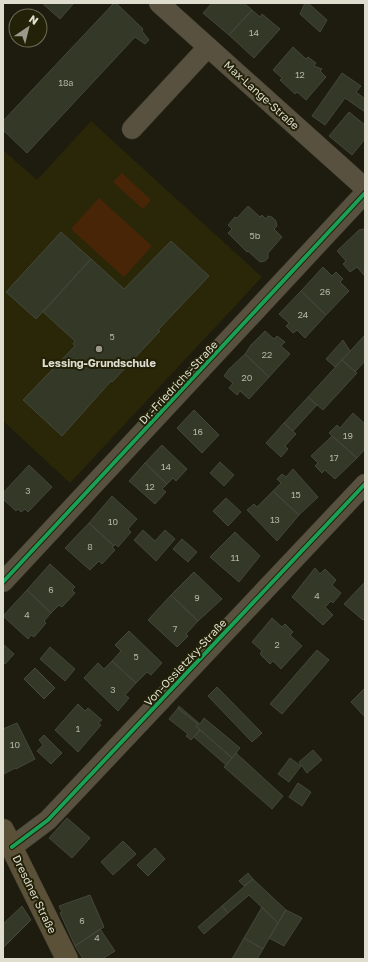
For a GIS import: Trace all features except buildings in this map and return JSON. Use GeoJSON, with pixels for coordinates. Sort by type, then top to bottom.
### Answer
{"type":"FeatureCollection","features":[{"type":"Feature","properties":{"kind":"main road","name":"Dresdner Straße"},"geometry":{"type":"LineString","coordinates":[[8,839],[67,959]]}},
{"type":"Feature","properties":{"kind":"street","name":"Max-Lange-Straße"},"geometry":{"type":"LineString","coordinates":[[159,3],[365,188]]}},
{"type":"Feature","properties":{"kind":"street"},"geometry":{"type":"LineString","coordinates":[[132,129],[208,47]]}},
{"type":"Feature","properties":{"kind":"street","name":"Dr.-Friedrichs-Straße"},"geometry":{"type":"LineString","coordinates":[[3,582],[365,193]]}},
{"type":"Feature","properties":{"kind":"street","name":"Von-Ossietzky-Straße"},"geometry":{"type":"LineString","coordinates":[[8,839],[48,820],[365,484]]}},
{"type":"Feature","properties":{"kind":"shaded area","name":"Lessing-Grundschule"},"geometry":{"type":"Polygon","coordinates":[[[91,121],[262,277],[70,483],[3,421],[3,150],[37,180],[91,121]]]}},
{"type":"Feature","properties":{"kind":"shaded area"},"geometry":{"type":"Polygon","coordinates":[[[122,173],[151,200],[143,209],[113,182],[122,173]]]}},
{"type":"Feature","properties":{"kind":"shaded area"},"geometry":{"type":"Polygon","coordinates":[[[99,198],[152,246],[124,277],[71,229],[99,198]]]}},
{"type":"Feature","properties":{"kind":"cycle path"},"geometry":{"type":"LineString","coordinates":[[3,582],[365,193]]}},
{"type":"Feature","properties":{"kind":"cycle path"},"geometry":{"type":"LineString","coordinates":[[12,847],[48,820],[365,484]]}},
{"type":"Feature","properties":{"kind":"place","name":"Lessing-Grundschule"},"geometry":{"type":"Point","coordinates":[99,349]}}]}
